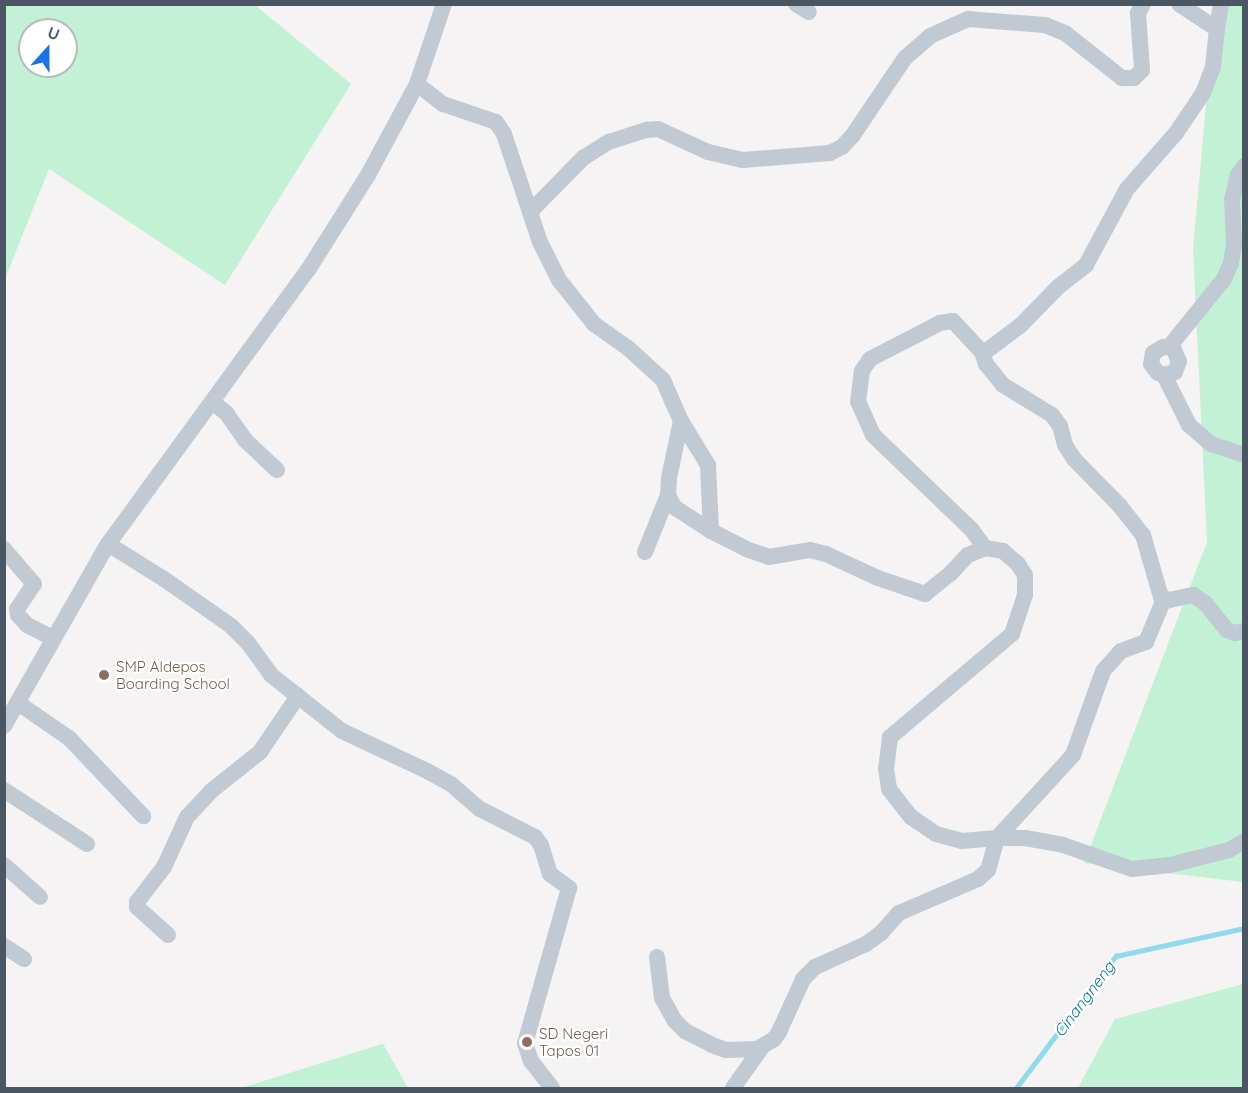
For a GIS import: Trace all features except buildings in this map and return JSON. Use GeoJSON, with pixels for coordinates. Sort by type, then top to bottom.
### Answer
{"type":"FeatureCollection","features":[{"type":"Feature","properties":{"kind":"street"},"geometry":{"type":"LineString","coordinates":[[4,726],[108,544],[214,403],[308,270],[368,175],[417,84],[444,4]]}},
{"type":"Feature","properties":{"kind":"street"},"geometry":{"type":"LineString","coordinates":[[531,211],[583,158],[609,142],[646,130],[658,129],[708,152],[743,160],[830,153],[842,147],[853,135],[905,58],[930,36],[968,19],[1045,25],[1065,33],[1122,78],[1134,78],[1142,70],[1138,13],[1143,4]]}},
{"type":"Feature","properties":{"kind":"street"},"geometry":{"type":"LineString","coordinates":[[1179,4],[1217,29]]}},
{"type":"Feature","properties":{"kind":"street"},"geometry":{"type":"LineString","coordinates":[[982,352],[1020,326],[1059,286],[1086,265],[1127,189],[1176,133],[1203,93],[1213,67],[1221,4]]}},
{"type":"Feature","properties":{"kind":"street"},"geometry":{"type":"LineString","coordinates":[[417,84],[443,104],[496,122],[504,134],[540,243],[559,280],[594,324],[628,348],[663,380],[681,421],[708,465],[711,531]]}},
{"type":"Feature","properties":{"kind":"street"},"geometry":{"type":"LineString","coordinates":[[1244,166],[1238,175],[1232,200],[1234,245],[1231,264],[1224,279],[1169,347],[1178,355],[1179,361],[1175,372],[1164,375],[1189,425],[1211,444],[1244,455]]}},
{"type":"Feature","properties":{"kind":"street"},"geometry":{"type":"LineString","coordinates":[[985,548],[971,529],[873,435],[858,402],[862,371],[870,359],[940,323],[953,321],[982,352],[986,364],[1003,385],[1052,415],[1060,426],[1065,445],[1074,459],[1120,506],[1143,535],[1158,594],[1164,599],[1193,595],[1205,603],[1227,630],[1235,633],[1244,631]]}},
{"type":"Feature","properties":{"kind":"street"},"geometry":{"type":"LineString","coordinates":[[214,403],[227,414],[245,440],[277,470]]}},
{"type":"Feature","properties":{"kind":"street"},"geometry":{"type":"LineString","coordinates":[[645,552],[668,495],[681,421]]}},
{"type":"Feature","properties":{"kind":"street"},"geometry":{"type":"LineString","coordinates":[[668,495],[674,507],[711,531],[746,549],[769,557],[810,550],[826,554],[878,578],[925,594],[950,574],[968,555],[985,548],[1003,551],[1018,564],[1025,575],[1025,595],[1012,634],[890,736],[886,770],[889,789],[898,804],[911,817],[936,834],[962,841],[1025,838],[1063,845],[1132,869],[1170,865],[1229,850],[1244,841]]}},
{"type":"Feature","properties":{"kind":"street"},"geometry":{"type":"LineString","coordinates":[[108,544],[164,579],[231,626],[248,643],[272,675],[342,731],[452,785],[480,809],[536,837],[542,845],[550,874],[569,888],[525,1043],[531,1061],[552,1089]]}},
{"type":"Feature","properties":{"kind":"street"},"geometry":{"type":"LineString","coordinates":[[4,549],[34,584],[18,609],[18,615],[27,625],[54,639]]}},
{"type":"Feature","properties":{"kind":"street"},"geometry":{"type":"LineString","coordinates":[[732,1089],[762,1047],[779,1032],[803,979],[815,967],[866,944],[899,913],[978,879],[988,870],[997,838],[1073,754],[1103,671],[1121,651],[1146,642],[1164,599]]}},
{"type":"Feature","properties":{"kind":"street"},"geometry":{"type":"LineString","coordinates":[[168,935],[137,907],[137,902],[164,867],[188,817],[211,791],[260,752],[298,696]]}},
{"type":"Feature","properties":{"kind":"street"},"geometry":{"type":"LineString","coordinates":[[18,703],[69,738],[143,816]]}},
{"type":"Feature","properties":{"kind":"street"},"geometry":{"type":"LineString","coordinates":[[4,789],[87,844]]}},
{"type":"Feature","properties":{"kind":"street"},"geometry":{"type":"LineString","coordinates":[[4,865],[40,897]]}},
{"type":"Feature","properties":{"kind":"street"},"geometry":{"type":"LineString","coordinates":[[4,946],[24,960]]}},
{"type":"Feature","properties":{"kind":"street"},"geometry":{"type":"LineString","coordinates":[[657,957],[664,1003],[675,1021],[686,1031],[697,1039],[726,1050],[747,1051],[762,1047]]}},
{"type":"Feature","properties":{"kind":"green space"},"geometry":{"type":"Polygon","coordinates":[[[5,4],[255,5],[351,84],[225,285],[49,169],[5,279],[5,4]]]}},
{"type":"Feature","properties":{"kind":"green space"},"geometry":{"type":"Polygon","coordinates":[[[1215,5],[1243,5],[1243,882],[1084,863],[1207,542],[1193,249],[1215,5]]]}},
{"type":"Feature","properties":{"kind":"green space"},"geometry":{"type":"Polygon","coordinates":[[[1243,984],[1243,1088],[1078,1088],[1115,1019],[1243,984]]]}},
{"type":"Feature","properties":{"kind":"green space"},"geometry":{"type":"Polygon","coordinates":[[[382,1044],[408,1088],[241,1088],[382,1044]]]}},
{"type":"Feature","properties":{"kind":"waterway","name":"Cinangneng"},"geometry":{"type":"LineString","coordinates":[[1016,1088],[1116,956],[1244,928]]}},
{"type":"Feature","properties":{"kind":"place","name":"SMP Aldepos Boarding School"},"geometry":{"type":"Point","coordinates":[104,675]}},
{"type":"Feature","properties":{"kind":"place","name":"SD Negeri Tapos 01"},"geometry":{"type":"Point","coordinates":[527,1042]}}]}
